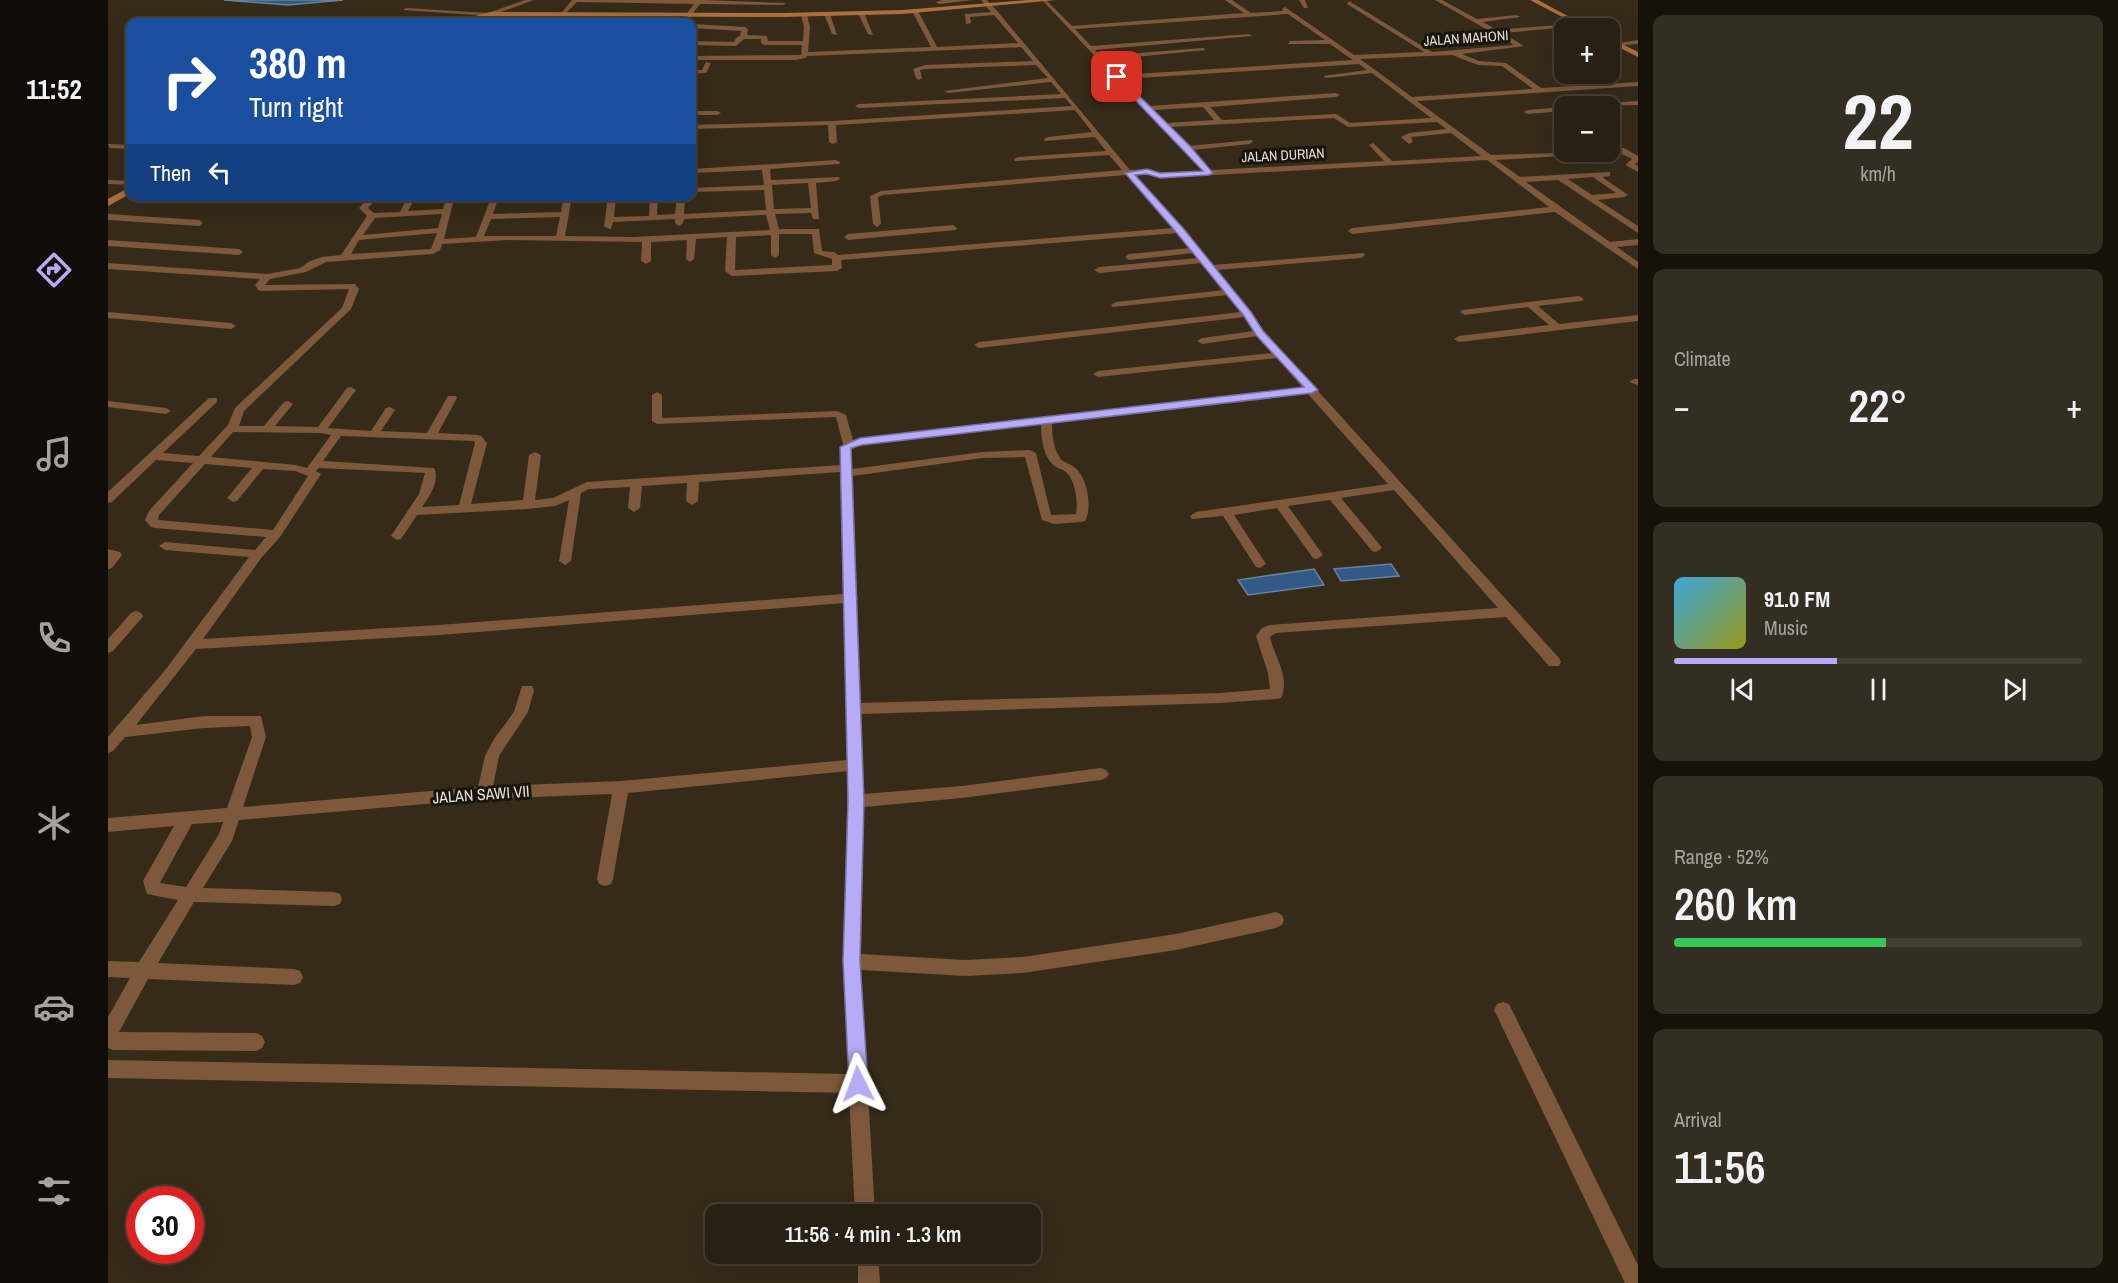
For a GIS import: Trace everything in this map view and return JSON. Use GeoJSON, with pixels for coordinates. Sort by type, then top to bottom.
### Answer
{"type":"FeatureCollection","features":[{"type":"Feature","properties":{"kind":"street"},"geometry":{"type":"LineString","coordinates":[[472,18],[531,0]]}},
{"type":"Feature","properties":{"kind":"street"},"geometry":{"type":"LineString","coordinates":[[561,15],[575,0],[784,2],[782,15]]}},
{"type":"Feature","properties":{"kind":"street"},"geometry":{"type":"LineString","coordinates":[[939,2],[970,0]]}},
{"type":"Feature","properties":{"kind":"street"},"geometry":{"type":"LineString","coordinates":[[406,10],[561,15],[804,15],[915,10],[987,2],[1053,0]]}},
{"type":"Feature","properties":{"kind":"street"},"geometry":{"type":"LineString","coordinates":[[1228,0],[1248,14]]}},
{"type":"Feature","properties":{"kind":"street"},"geometry":{"type":"LineString","coordinates":[[1302,0],[1306,7]]}},
{"type":"Feature","properties":{"kind":"street","name":"JALAN MAHONI"},"geometry":{"type":"LineString","coordinates":[[1117,77],[1521,46],[1438,0]]}},
{"type":"Feature","properties":{"kind":"street"},"geometry":{"type":"LineString","coordinates":[[1533,0],[1568,18]]}},
{"type":"Feature","properties":{"kind":"street"},"geometry":{"type":"LineString","coordinates":[[685,18],[699,1]]}},
{"type":"Feature","properties":{"kind":"street"},"geometry":{"type":"LineString","coordinates":[[1044,1],[1187,147],[1209,173]]}},
{"type":"Feature","properties":{"kind":"street"},"geometry":{"type":"LineString","coordinates":[[987,2],[1077,108],[1111,153],[1179,230],[1248,314],[1260,333],[1554,662]]}},
{"type":"Feature","properties":{"kind":"street"},"geometry":{"type":"LineString","coordinates":[[1349,3],[1430,53]]}},
{"type":"Feature","properties":{"kind":"street"},"geometry":{"type":"LineString","coordinates":[[434,11],[441,4]]}},
{"type":"Feature","properties":{"kind":"street"},"geometry":{"type":"LineString","coordinates":[[915,10],[935,49]]}},
{"type":"Feature","properties":{"kind":"street"},"geometry":{"type":"LineString","coordinates":[[1070,28],[1286,11],[1638,266]]}},
{"type":"Feature","properties":{"kind":"street"},"geometry":{"type":"LineString","coordinates":[[861,13],[871,34]]}},
{"type":"Feature","properties":{"kind":"street"},"geometry":{"type":"LineString","coordinates":[[969,23],[967,15],[996,13]]}},
{"type":"Feature","properties":{"kind":"street"},"geometry":{"type":"LineString","coordinates":[[827,14],[835,34]]}},
{"type":"Feature","properties":{"kind":"street"},"geometry":{"type":"LineString","coordinates":[[727,27],[731,15]]}},
{"type":"Feature","properties":{"kind":"street"},"geometry":{"type":"LineString","coordinates":[[804,15],[807,27],[805,54]]}},
{"type":"Feature","properties":{"kind":"street"},"geometry":{"type":"LineString","coordinates":[[1476,21],[1516,17]]}},
{"type":"Feature","properties":{"kind":"street"},"geometry":{"type":"LineString","coordinates":[[1170,20],[1178,27]]}},
{"type":"Feature","properties":{"kind":"street"},"geometry":{"type":"LineString","coordinates":[[696,26],[745,29],[743,37]]}},
{"type":"Feature","properties":{"kind":"street"},"geometry":{"type":"LineString","coordinates":[[1497,32],[1554,26]]}},
{"type":"Feature","properties":{"kind":"street"},"geometry":{"type":"LineString","coordinates":[[1087,46],[1248,36]]}},
{"type":"Feature","properties":{"kind":"street"},"geometry":{"type":"LineString","coordinates":[[731,58],[738,39],[743,37],[765,37],[763,46],[807,44]]}},
{"type":"Feature","properties":{"kind":"street"},"geometry":{"type":"LineString","coordinates":[[1290,44],[1329,42]]}},
{"type":"Feature","properties":{"kind":"street"},"geometry":{"type":"LineString","coordinates":[[1620,44],[1638,42]]}},
{"type":"Feature","properties":{"kind":"street"},"geometry":{"type":"LineString","coordinates":[[696,43],[752,49]]}},
{"type":"Feature","properties":{"kind":"street"},"geometry":{"type":"LineString","coordinates":[[696,58],[795,58],[803,57],[805,54],[1023,45]]}},
{"type":"Feature","properties":{"kind":"street"},"geometry":{"type":"LineString","coordinates":[[1620,47],[1638,55]]}},
{"type":"Feature","properties":{"kind":"street"},"geometry":{"type":"LineString","coordinates":[[1099,58],[1203,50]]}},
{"type":"Feature","properties":{"kind":"street"},"geometry":{"type":"LineString","coordinates":[[1453,53],[1478,63],[1504,64],[1540,91]]}},
{"type":"Feature","properties":{"kind":"street"},"geometry":{"type":"LineString","coordinates":[[696,63],[739,64]]}},
{"type":"Feature","properties":{"kind":"street"},"geometry":{"type":"LineString","coordinates":[[696,72],[704,72],[708,63]]}},
{"type":"Feature","properties":{"kind":"street"},"geometry":{"type":"LineString","coordinates":[[919,78],[916,69],[925,67],[1037,63]]}},
{"type":"Feature","properties":{"kind":"street"},"geometry":{"type":"LineString","coordinates":[[1326,76],[1349,77],[1376,74]]}},
{"type":"Feature","properties":{"kind":"street"},"geometry":{"type":"LineString","coordinates":[[1620,79],[1635,84]]}},
{"type":"Feature","properties":{"kind":"street"},"geometry":{"type":"LineString","coordinates":[[948,91],[988,88],[1004,83],[1053,80]]}},
{"type":"Feature","properties":{"kind":"street"},"geometry":{"type":"LineString","coordinates":[[1410,99],[1635,84]]}},
{"type":"Feature","properties":{"kind":"street"},"geometry":{"type":"LineString","coordinates":[[882,95],[886,105]]}},
{"type":"Feature","properties":{"kind":"street"},"geometry":{"type":"LineString","coordinates":[[1148,108],[1336,95]]}},
{"type":"Feature","properties":{"kind":"street"},"geometry":{"type":"LineString","coordinates":[[859,106],[1066,96]]}},
{"type":"Feature","properties":{"kind":"street"},"geometry":{"type":"LineString","coordinates":[[1620,104],[1638,103]]}},
{"type":"Feature","properties":{"kind":"street"},"geometry":{"type":"LineString","coordinates":[[1205,105],[1220,122]]}},
{"type":"Feature","properties":{"kind":"street"},"geometry":{"type":"LineString","coordinates":[[696,127],[832,123],[1077,108]]}},
{"type":"Feature","properties":{"kind":"street"},"geometry":{"type":"LineString","coordinates":[[1528,112],[1554,110]]}},
{"type":"Feature","properties":{"kind":"street"},"geometry":{"type":"LineString","coordinates":[[696,113],[717,113]]}},
{"type":"Feature","properties":{"kind":"street"},"geometry":{"type":"LineString","coordinates":[[1164,125],[1336,116],[1348,124],[1436,120]]}},
{"type":"Feature","properties":{"kind":"street"},"geometry":{"type":"LineString","coordinates":[[832,123],[833,142]]}},
{"type":"Feature","properties":{"kind":"street"},"geometry":{"type":"LineString","coordinates":[[1409,142],[1405,137],[1408,135],[1452,131]]}},
{"type":"Feature","properties":{"kind":"street"},"geometry":{"type":"LineString","coordinates":[[1048,139],[1098,134]]}},
{"type":"Feature","properties":{"kind":"street"},"geometry":{"type":"LineString","coordinates":[[1187,147],[1249,142]]}},
{"type":"Feature","properties":{"kind":"street"},"geometry":{"type":"LineString","coordinates":[[110,146],[126,147]]}},
{"type":"Feature","properties":{"kind":"street"},"geometry":{"type":"LineString","coordinates":[[1373,146],[1389,162]]}},
{"type":"Feature","properties":{"kind":"street"},"geometry":{"type":"LineString","coordinates":[[1621,150],[1638,148]]}},
{"type":"Feature","properties":{"kind":"street"},"geometry":{"type":"LineString","coordinates":[[1621,150],[1637,159],[1630,164],[1638,170]]}},
{"type":"Feature","properties":{"kind":"street"},"geometry":{"type":"LineString","coordinates":[[1018,159],[1111,153]]}},
{"type":"Feature","properties":{"kind":"street","name":"JALAN DURIAN"},"geometry":{"type":"LineString","coordinates":[[877,224],[874,198],[879,193],[1129,173],[1147,172],[1163,176],[1554,155]]}},
{"type":"Feature","properties":{"kind":"street"},"geometry":{"type":"LineString","coordinates":[[1035,165],[1118,160]]}},
{"type":"Feature","properties":{"kind":"street"},"geometry":{"type":"LineString","coordinates":[[696,171],[836,162]]}},
{"type":"Feature","properties":{"kind":"street"},"geometry":{"type":"LineString","coordinates":[[766,167],[770,212],[775,232],[775,255]]}},
{"type":"Feature","properties":{"kind":"street"},"geometry":{"type":"LineString","coordinates":[[1590,198],[1628,194],[1593,174]]}},
{"type":"Feature","properties":{"kind":"street"},"geometry":{"type":"LineString","coordinates":[[1519,180],[1607,174]]}},
{"type":"Feature","properties":{"kind":"street"},"geometry":{"type":"LineString","coordinates":[[1559,177],[1638,230]]}},
{"type":"Feature","properties":{"kind":"street"},"geometry":{"type":"LineString","coordinates":[[609,220],[680,216],[767,185],[836,179]]}},
{"type":"Feature","properties":{"kind":"street"},"geometry":{"type":"LineString","coordinates":[[812,181],[818,253],[831,254],[836,258],[1179,230]]}},
{"type":"Feature","properties":{"kind":"street"},"geometry":{"type":"LineString","coordinates":[[108,182],[126,183]]}},
{"type":"Feature","properties":{"kind":"street"},"geometry":{"type":"LineString","coordinates":[[108,203],[126,192]]}},
{"type":"Feature","properties":{"kind":"street"},"geometry":{"type":"LineString","coordinates":[[696,192],[724,202],[770,212],[815,210]]}},
{"type":"Feature","properties":{"kind":"street"},"geometry":{"type":"LineString","coordinates":[[370,201],[363,208],[372,216],[446,211]]}},
{"type":"Feature","properties":{"kind":"street"},"geometry":{"type":"LineString","coordinates":[[403,213],[409,201]]}},
{"type":"Feature","properties":{"kind":"street"},"geometry":{"type":"LineString","coordinates":[[108,266],[267,277],[303,270],[325,259],[429,252],[436,250],[450,201]]}},
{"type":"Feature","properties":{"kind":"street"},"geometry":{"type":"LineString","coordinates":[[480,239],[494,201]]}},
{"type":"Feature","properties":{"kind":"street"},"geometry":{"type":"LineString","coordinates":[[560,237],[567,201]]}},
{"type":"Feature","properties":{"kind":"street"},"geometry":{"type":"LineString","coordinates":[[607,238],[611,201]]}},
{"type":"Feature","properties":{"kind":"street"},"geometry":{"type":"LineString","coordinates":[[653,218],[654,201]]}},
{"type":"Feature","properties":{"kind":"street"},"geometry":{"type":"LineString","coordinates":[[678,237],[681,201]]}},
{"type":"Feature","properties":{"kind":"street"},"geometry":{"type":"LineString","coordinates":[[1352,231],[1557,209]]}},
{"type":"Feature","properties":{"kind":"street"},"geometry":{"type":"LineString","coordinates":[[489,217],[564,214]]}},
{"type":"Feature","properties":{"kind":"street"},"geometry":{"type":"LineString","coordinates":[[345,257],[372,216]]}},
{"type":"Feature","properties":{"kind":"street"},"geometry":{"type":"LineString","coordinates":[[108,217],[199,223]]}},
{"type":"Feature","properties":{"kind":"street"},"geometry":{"type":"LineString","coordinates":[[848,237],[953,228]]}},
{"type":"Feature","properties":{"kind":"street"},"geometry":{"type":"LineString","coordinates":[[356,238],[441,230]]}},
{"type":"Feature","properties":{"kind":"street"},"geometry":{"type":"LineString","coordinates":[[929,230],[940,250]]}},
{"type":"Feature","properties":{"kind":"street"},"geometry":{"type":"LineString","coordinates":[[438,242],[560,237],[647,239],[816,231]]}},
{"type":"Feature","properties":{"kind":"street"},"geometry":{"type":"LineString","coordinates":[[732,234],[730,271],[732,273],[837,268],[836,258]]}},
{"type":"Feature","properties":{"kind":"street"},"geometry":{"type":"LineString","coordinates":[[690,259],[692,236]]}},
{"type":"Feature","properties":{"kind":"street"},"geometry":{"type":"LineString","coordinates":[[646,261],[647,239]]}},
{"type":"Feature","properties":{"kind":"street"},"geometry":{"type":"LineString","coordinates":[[1609,245],[1638,242]]}},
{"type":"Feature","properties":{"kind":"street"},"geometry":{"type":"LineString","coordinates":[[108,243],[239,252]]}},
{"type":"Feature","properties":{"kind":"street"},"geometry":{"type":"LineString","coordinates":[[1129,257],[1195,250]]}},
{"type":"Feature","properties":{"kind":"street"},"geometry":{"type":"LineString","coordinates":[[1210,268],[1361,255]]}},
{"type":"Feature","properties":{"kind":"street"},"geometry":{"type":"LineString","coordinates":[[1099,270],[1203,260]]}},
{"type":"Feature","properties":{"kind":"street"},"geometry":{"type":"LineString","coordinates":[[267,277],[260,285],[261,288],[352,286],[354,289],[346,309],[242,407],[231,429],[153,514],[151,520],[155,524],[276,534]]}},
{"type":"Feature","properties":{"kind":"street"},"geometry":{"type":"LineString","coordinates":[[1116,305],[1230,292]]}},
{"type":"Feature","properties":{"kind":"street"},"geometry":{"type":"LineString","coordinates":[[1465,312],[1579,299]]}},
{"type":"Feature","properties":{"kind":"street"},"geometry":{"type":"LineString","coordinates":[[1530,304],[1557,327]]}},
{"type":"Feature","properties":{"kind":"street"},"geometry":{"type":"LineString","coordinates":[[979,345],[1248,314]]}},
{"type":"Feature","properties":{"kind":"street"},"geometry":{"type":"LineString","coordinates":[[108,315],[231,326]]}},
{"type":"Feature","properties":{"kind":"street"},"geometry":{"type":"LineString","coordinates":[[1459,339],[1638,318]]}},
{"type":"Feature","properties":{"kind":"street"},"geometry":{"type":"LineString","coordinates":[[1203,341],[1260,333]]}},
{"type":"Feature","properties":{"kind":"street"},"geometry":{"type":"LineString","coordinates":[[1098,374],[1280,355]]}},
{"type":"Feature","properties":{"kind":"street"},"geometry":{"type":"LineString","coordinates":[[321,430],[351,390]]}},
{"type":"Feature","properties":{"kind":"street"},"geometry":{"type":"LineString","coordinates":[[865,1204],[852,961],[856,801],[853,765],[852,598],[844,451],[849,444],[1312,390]]}},
{"type":"Feature","properties":{"kind":"street"},"geometry":{"type":"LineString","coordinates":[[657,396],[656,418],[657,421],[662,422],[837,414],[841,416],[849,444]]}},
{"type":"Feature","properties":{"kind":"street"},"geometry":{"type":"LineString","coordinates":[[431,436],[452,398]]}},
{"type":"Feature","properties":{"kind":"street"},"geometry":{"type":"LineString","coordinates":[[108,500],[213,400]]}},
{"type":"Feature","properties":{"kind":"street"},"geometry":{"type":"LineString","coordinates":[[108,404],[166,411]]}},
{"type":"Feature","properties":{"kind":"street"},"geometry":{"type":"LineString","coordinates":[[267,429],[288,404]]}},
{"type":"Feature","properties":{"kind":"street"},"geometry":{"type":"LineString","coordinates":[[374,434],[390,410]]}},
{"type":"Feature","properties":{"kind":"street"},"geometry":{"type":"LineString","coordinates":[[412,512],[555,502],[587,486],[693,479],[757,481],[982,455],[1030,453],[1046,517],[1054,520],[1081,518],[1084,511],[1075,477],[1070,469],[1055,459],[1048,441],[1047,420]]}},
{"type":"Feature","properties":{"kind":"street"},"geometry":{"type":"LineString","coordinates":[[231,429],[321,430],[338,433],[480,440],[464,509]]}},
{"type":"Feature","properties":{"kind":"street"},"geometry":{"type":"LineString","coordinates":[[313,468],[338,433]]}},
{"type":"Feature","properties":{"kind":"street"},"geometry":{"type":"LineString","coordinates":[[528,505],[535,455]]}},
{"type":"Feature","properties":{"kind":"street"},"geometry":{"type":"LineString","coordinates":[[153,456],[202,462],[313,468],[430,470],[432,476],[429,487],[397,536]]}},
{"type":"Feature","properties":{"kind":"street"},"geometry":{"type":"LineString","coordinates":[[232,498],[260,465]]}},
{"type":"Feature","properties":{"kind":"street"},"geometry":{"type":"LineString","coordinates":[[108,747],[171,673],[258,554],[276,534],[315,474],[313,468]]}},
{"type":"Feature","properties":{"kind":"street"},"geometry":{"type":"LineString","coordinates":[[692,501],[693,479]]}},
{"type":"Feature","properties":{"kind":"street"},"geometry":{"type":"LineString","coordinates":[[634,508],[636,483]]}},
{"type":"Feature","properties":{"kind":"street"},"geometry":{"type":"LineString","coordinates":[[1196,516],[1398,486]]}},
{"type":"Feature","properties":{"kind":"street"},"geometry":{"type":"LineString","coordinates":[[565,561],[576,491]]}},
{"type":"Feature","properties":{"kind":"street"},"geometry":{"type":"LineString","coordinates":[[1333,496],[1376,548]]}},
{"type":"Feature","properties":{"kind":"street"},"geometry":{"type":"LineString","coordinates":[[1280,504],[1317,555]]}},
{"type":"Feature","properties":{"kind":"street"},"geometry":{"type":"LineString","coordinates":[[1226,512],[1260,564]]}},
{"type":"Feature","properties":{"kind":"street"},"geometry":{"type":"LineString","coordinates":[[165,546],[258,554]]}},
{"type":"Feature","properties":{"kind":"street"},"geometry":{"type":"LineString","coordinates":[[108,553],[116,555],[108,565]]}},
{"type":"Feature","properties":{"kind":"street"},"geometry":{"type":"LineString","coordinates":[[191,644],[288,640],[570,621],[852,598]]}},
{"type":"Feature","properties":{"kind":"street"},"geometry":{"type":"LineString","coordinates":[[852,709],[1208,699],[1276,694],[1279,685],[1263,636],[1267,631],[1275,628],[1510,612]]}},
{"type":"Feature","properties":{"kind":"street"},"geometry":{"type":"LineString","coordinates":[[108,648],[136,616]]}},
{"type":"Feature","properties":{"kind":"street"},"geometry":{"type":"LineString","coordinates":[[484,793],[492,756],[521,712],[527,690]]}},
{"type":"Feature","properties":{"kind":"street"},"geometry":{"type":"LineString","coordinates":[[121,732],[204,722],[256,720],[259,736],[226,836],[144,970],[108,1035],[109,1039],[113,1041],[256,1042]]}},
{"type":"Feature","properties":{"kind":"street","name":"JALAN SAWI VII"},"geometry":{"type":"LineString","coordinates":[[108,825],[484,793],[621,787],[853,765]]}},
{"type":"Feature","properties":{"kind":"street"},"geometry":{"type":"LineString","coordinates":[[856,801],[962,792],[1101,774]]}},
{"type":"Feature","properties":{"kind":"street"},"geometry":{"type":"LineString","coordinates":[[604,879],[621,787]]}},
{"type":"Feature","properties":{"kind":"street"},"geometry":{"type":"LineString","coordinates":[[186,820],[151,885],[153,889],[188,896],[334,899]]}},
{"type":"Feature","properties":{"kind":"street"},"geometry":{"type":"LineString","coordinates":[[852,961],[965,968],[1023,965],[1176,942],[1276,920]]}},
{"type":"Feature","properties":{"kind":"street"},"geometry":{"type":"LineString","coordinates":[[108,969],[294,977]]}},
{"type":"Feature","properties":{"kind":"street"},"geometry":{"type":"LineString","coordinates":[[1503,1010],[1636,1283]]}},
{"type":"Feature","properties":{"kind":"street"},"geometry":{"type":"LineString","coordinates":[[108,1069],[858,1084]]}},
{"type":"Feature","properties":{"kind":"street"},"geometry":{"type":"LineString","coordinates":[[868,1264],[869,1283]]}},
{"type":"Feature","properties":{"kind":"water"},"geometry":{"type":"Polygon","coordinates":[[[224,0],[343,0],[288,5],[224,0]]]}},
{"type":"Feature","properties":{"kind":"water"},"geometry":{"type":"Polygon","coordinates":[[[1391,564],[1399,576],[1341,581],[1334,569],[1391,564]]]}},
{"type":"Feature","properties":{"kind":"water"},"geometry":{"type":"Polygon","coordinates":[[[1314,569],[1324,585],[1248,595],[1238,580],[1314,569]]]}},
{"type":"Feature","properties":{"kind":"route"},"geometry":{"type":"LineString","coordinates":[[858,1084],[852,961],[856,801],[850,665],[852,598],[844,451],[846,447],[860,441],[1312,390],[1260,333],[1248,314],[1129,173],[1147,172],[1160,176],[1209,173],[1187,147],[1117,77]]}}]}
